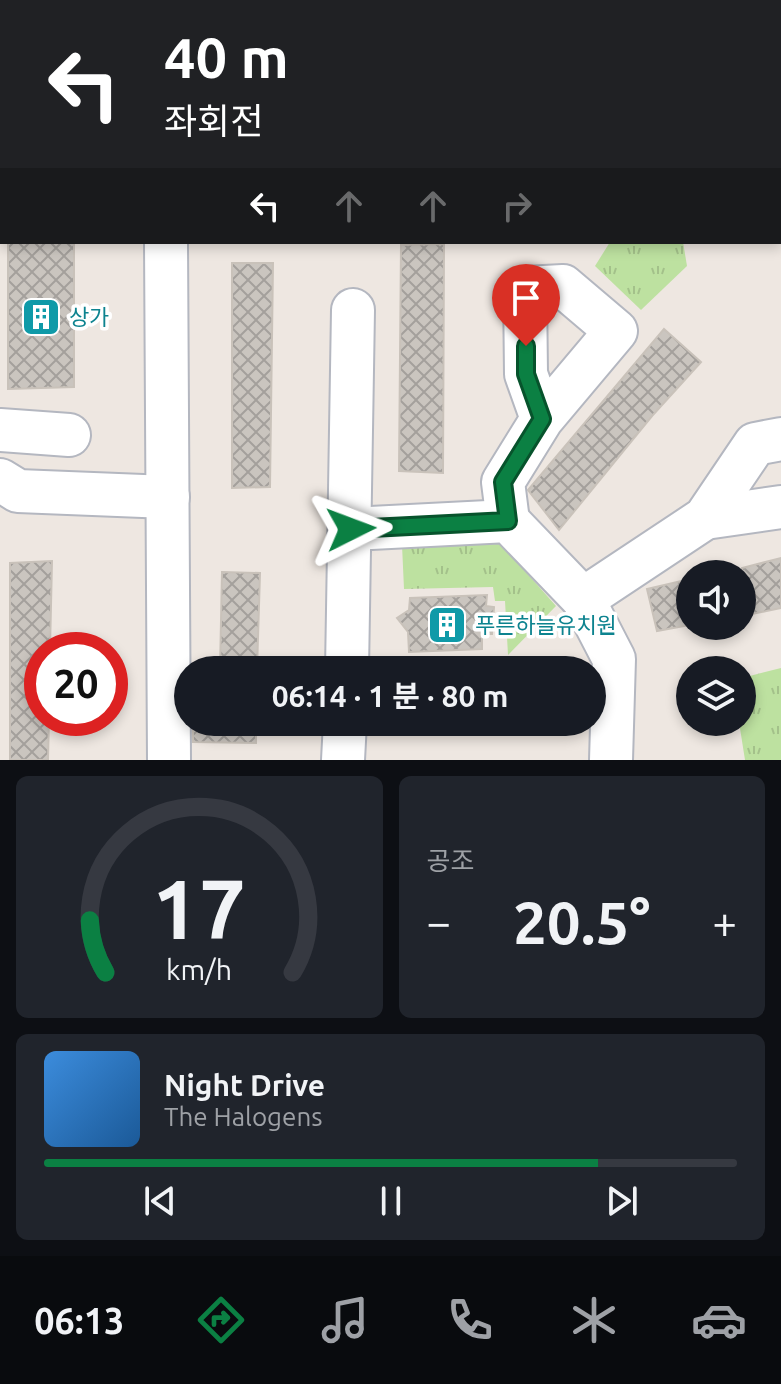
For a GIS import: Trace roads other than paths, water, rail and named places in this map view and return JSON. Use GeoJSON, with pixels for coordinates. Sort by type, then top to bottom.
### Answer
{"type":"FeatureCollection","features":[{"type":"Feature","properties":{"kind":"street"},"geometry":{"type":"LineString","coordinates":[[166,244],[169,760]]}},
{"type":"Feature","properties":{"kind":"street"},"geometry":{"type":"LineString","coordinates":[[347,656],[353,310]]}},
{"type":"Feature","properties":{"kind":"street"},"geometry":{"type":"LineString","coordinates":[[542,419],[503,482],[508,521],[583,599],[614,659],[606,683]]}},
{"type":"Feature","properties":{"kind":"street"},"geometry":{"type":"LineString","coordinates":[[0,430],[69,435]]}},
{"type":"Feature","properties":{"kind":"street"},"geometry":{"type":"LineString","coordinates":[[583,599],[705,518],[755,444],[781,439]]}},
{"type":"Feature","properties":{"kind":"street"},"geometry":{"type":"LineString","coordinates":[[0,480],[18,491],[168,497]]}},
{"type":"Feature","properties":{"kind":"street"},"geometry":{"type":"LineString","coordinates":[[705,518],[781,507]]}},
{"type":"Feature","properties":{"kind":"street"},"geometry":{"type":"LineString","coordinates":[[351,529],[508,521]]}},
{"type":"Feature","properties":{"kind":"street"},"geometry":{"type":"LineString","coordinates":[[606,718],[611,760]]}},
{"type":"Feature","properties":{"kind":"street"},"geometry":{"type":"LineString","coordinates":[[343,760],[344,736]]}},
{"type":"Feature","properties":{"kind":"place","name":"상가"},"geometry":{"type":"Point","coordinates":[41,317]}},
{"type":"Feature","properties":{"kind":"place","name":"푸른하늘유치원"},"geometry":{"type":"Point","coordinates":[447,625]}}]}
